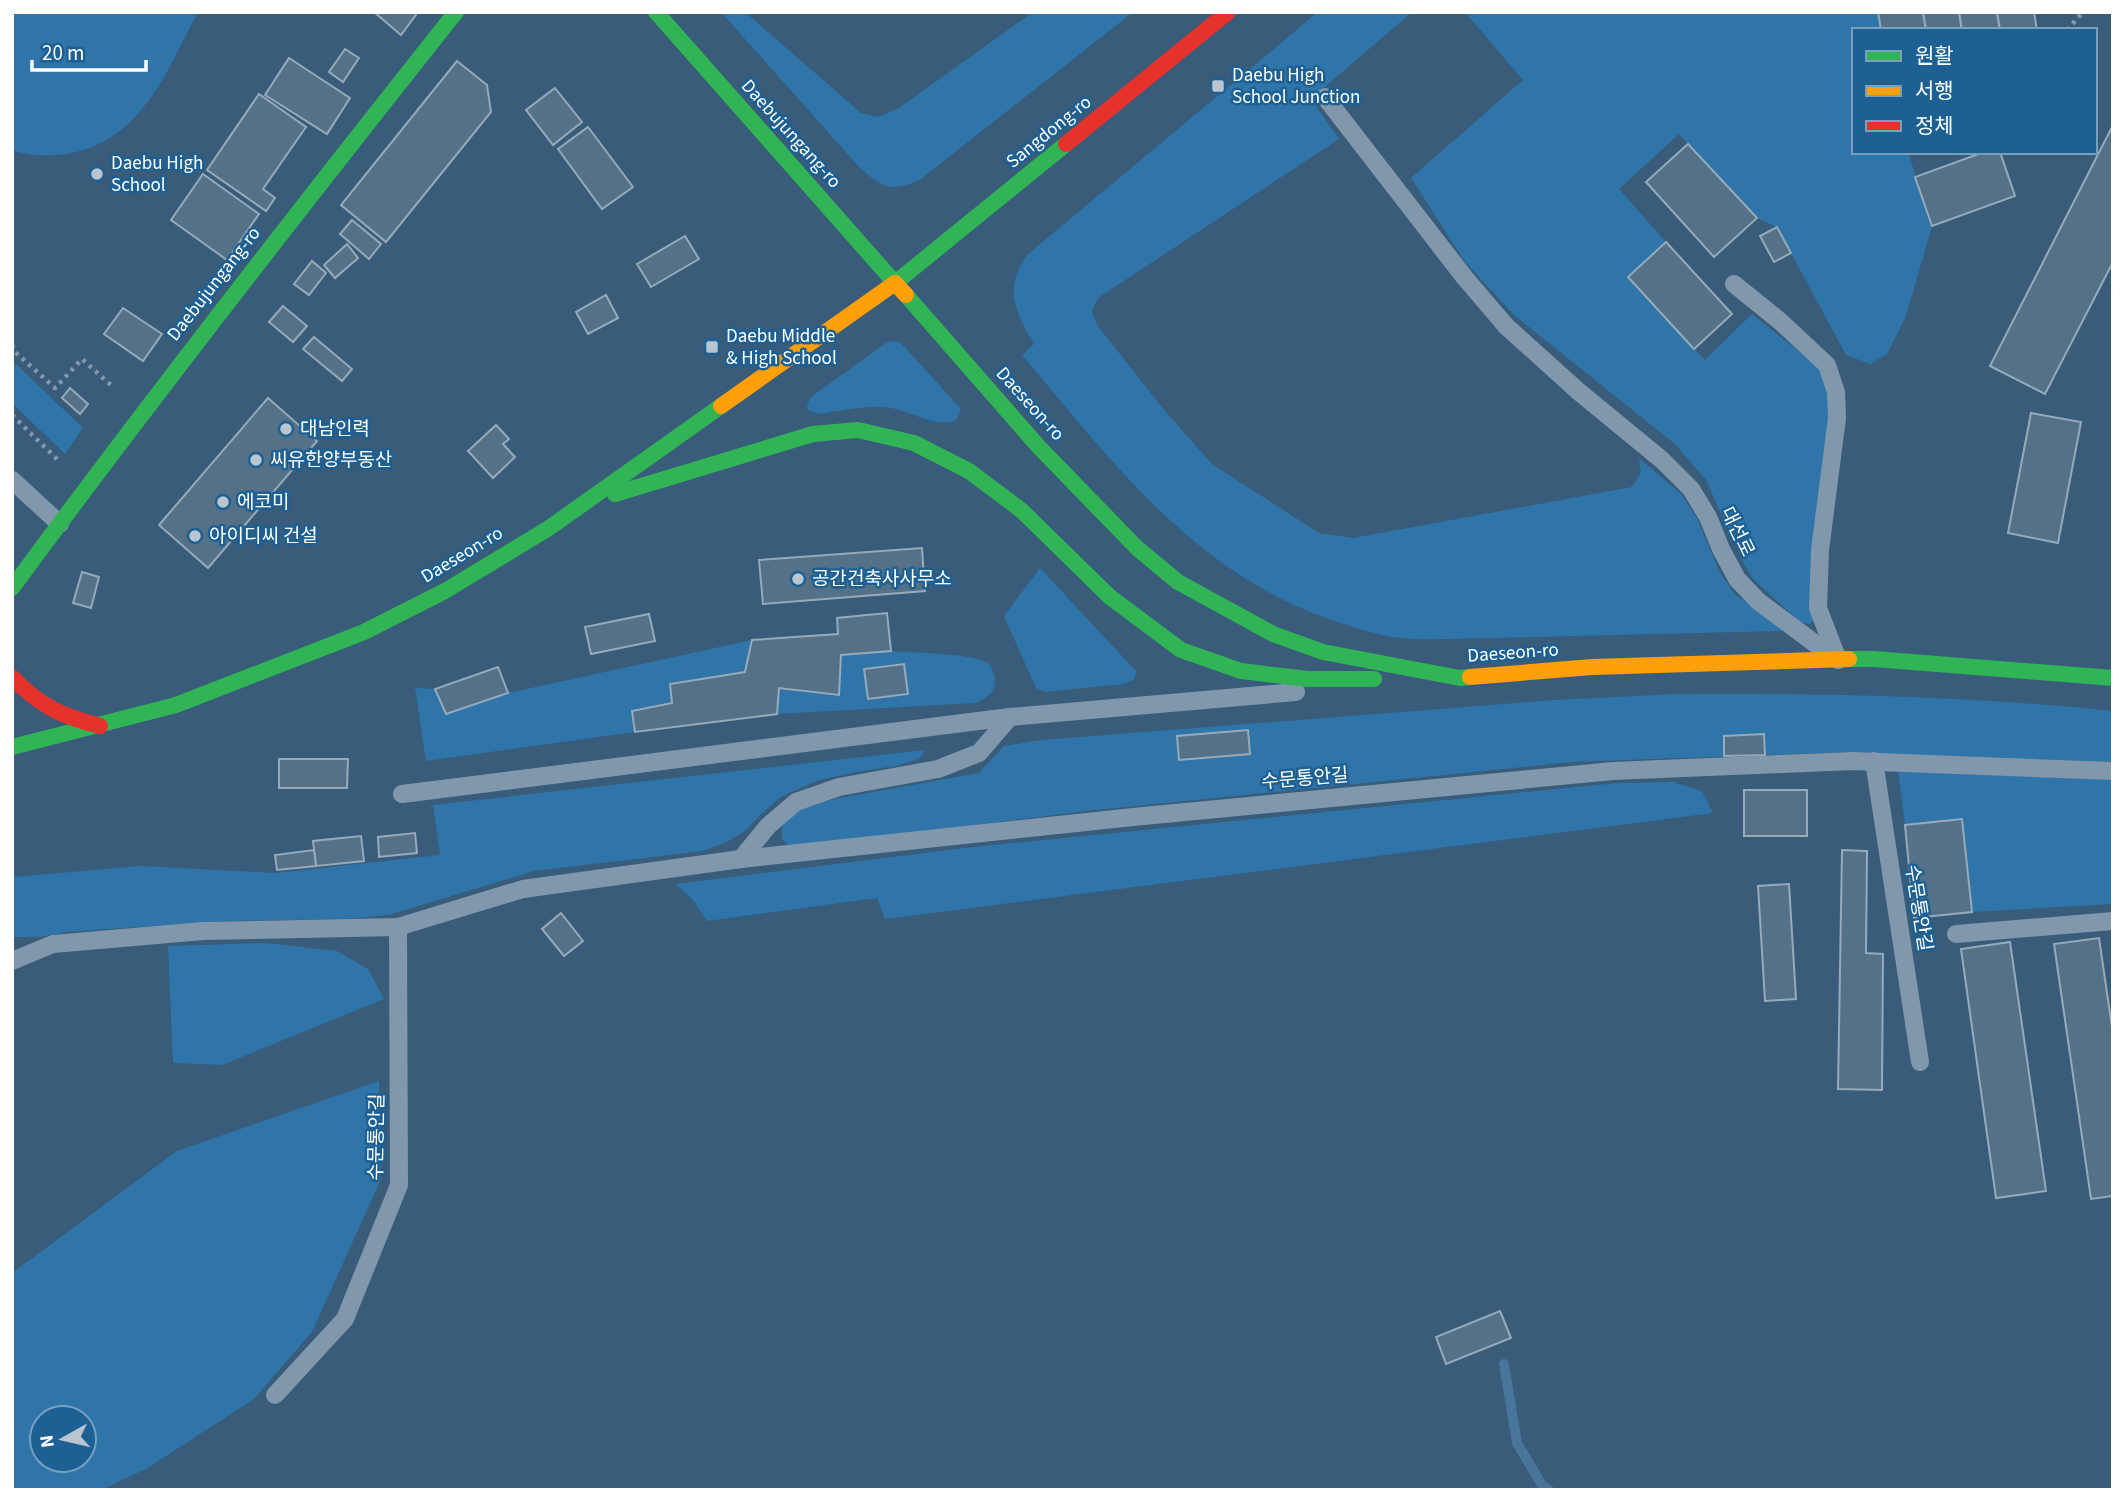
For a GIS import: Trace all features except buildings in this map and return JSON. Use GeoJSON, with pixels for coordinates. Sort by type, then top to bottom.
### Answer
{"type":"FeatureCollection","features":[{"type":"Feature","properties":{"kind":"street","name":"Daebujungang-ro"},"geometry":{"type":"LineString","coordinates":[[12,588],[132,425],[272,243],[457,12]]}},
{"type":"Feature","properties":{"kind":"street","name":"Daebujungang-ro"},"geometry":{"type":"LineString","coordinates":[[656,12],[895,283]]}},
{"type":"Feature","properties":{"kind":"street","name":"Sangdong-ro"},"geometry":{"type":"LineString","coordinates":[[895,283],[1228,12]]}},
{"type":"Feature","properties":{"kind":"street","name":"Daeseon-ro"},"geometry":{"type":"LineString","coordinates":[[12,747],[176,705],[364,632],[445,591],[549,528],[895,283],[1038,446],[1137,548],[1178,582],[1228,611],[1273,634],[1323,652],[1460,678],[1592,667],[1749,661],[1888,660],[2113,678]]}},
{"type":"Feature","properties":{"kind":"street"},"geometry":{"type":"LineString","coordinates":[[583,503],[813,434],[858,430],[914,443],[970,471],[1021,510],[1110,597],[1181,650],[1241,671],[1308,679],[1460,678]]}},
{"type":"Feature","properties":{"kind":"street"},"geometry":{"type":"LineString","coordinates":[[12,677],[32,699],[59,715],[100,726]]}},
{"type":"Feature","properties":{"kind":"lane","name":"대선로"},"geometry":{"type":"LineString","coordinates":[[1325,97],[1399,189],[1465,278],[1506,326],[1578,391],[1662,460],[1691,489],[1708,517],[1737,579],[1758,601],[1838,660]]}},
{"type":"Feature","properties":{"kind":"lane"},"geometry":{"type":"LineString","coordinates":[[1734,284],[1781,322],[1827,365],[1836,392],[1837,418],[1820,550],[1818,608],[1838,660]]}},
{"type":"Feature","properties":{"kind":"lane"},"geometry":{"type":"LineString","coordinates":[[12,480],[60,524]]}},
{"type":"Feature","properties":{"kind":"lane"},"geometry":{"type":"LineString","coordinates":[[402,794],[1010,717],[1460,678]]}},
{"type":"Feature","properties":{"kind":"lane"},"geometry":{"type":"LineString","coordinates":[[741,859],[768,826],[796,802],[839,787],[938,768],[979,753],[1010,717]]}},
{"type":"Feature","properties":{"kind":"lane","name":"수문통안길"},"geometry":{"type":"LineString","coordinates":[[1874,761],[1920,1062]]}},
{"type":"Feature","properties":{"kind":"lane","name":"수문통안길"},"geometry":{"type":"LineString","coordinates":[[12,961],[53,944],[202,931],[398,926],[523,889],[741,859],[1133,817],[1613,771],[1874,761],[2113,771]]}},
{"type":"Feature","properties":{"kind":"lane","name":"수문통안길"},"geometry":{"type":"LineString","coordinates":[[1956,934],[2113,921]]}},
{"type":"Feature","properties":{"kind":"lane","name":"수문통안길"},"geometry":{"type":"LineString","coordinates":[[275,1395],[345,1319],[399,1185],[398,926]]}},
{"type":"Feature","properties":{"kind":"path"},"geometry":{"type":"LineString","coordinates":[[2069,28],[2083,12]]}},
{"type":"Feature","properties":{"kind":"path"},"geometry":{"type":"LineString","coordinates":[[12,345],[14,355],[55,388],[82,359],[115,389]]}},
{"type":"Feature","properties":{"kind":"path"},"geometry":{"type":"LineString","coordinates":[[12,415],[59,461]]}},
{"type":"Feature","properties":{"kind":"shaded area"},"geometry":{"type":"Polygon","coordinates":[[[12,12],[198,12],[151,97],[120,131],[100,144],[76,152],[44,155],[12,150],[12,12]]]}},
{"type":"Feature","properties":{"kind":"shaded area"},"geometry":{"type":"Polygon","coordinates":[[[721,12],[745,12],[861,113],[878,117],[899,108],[1033,12],[1133,12],[921,179],[895,187],[881,184],[860,168],[721,12]]]}},
{"type":"Feature","properties":{"kind":"shaded area"},"geometry":{"type":"Polygon","coordinates":[[[1318,12],[1412,12],[1311,99],[1339,139],[1098,298],[1092,311],[1097,325],[1165,411],[1212,464],[1319,533],[1353,538],[1632,487],[1641,472],[1639,458],[1681,494],[1697,518],[1719,571],[1735,594],[1784,631],[1419,639],[1382,635],[1329,619],[1280,598],[1236,572],[1195,542],[1158,509],[1123,472],[1022,355],[1034,344],[1014,300],[1015,279],[1027,255],[1318,12]]]}},
{"type":"Feature","properties":{"kind":"shaded area"},"geometry":{"type":"Polygon","coordinates":[[[1465,12],[1878,12],[1881,28],[1852,28],[1852,154],[1909,154],[1932,226],[1906,316],[1887,354],[1870,364],[1846,355],[1777,227],[1757,218],[1679,134],[1619,189],[1666,242],[1628,277],[1705,360],[1752,314],[1817,366],[1826,381],[1832,405],[1814,619],[1810,624],[1801,623],[1754,580],[1706,480],[1676,445],[1514,315],[1465,262],[1411,178],[1523,80],[1465,12]]]}},
{"type":"Feature","properties":{"kind":"shaded area"},"geometry":{"type":"Polygon","coordinates":[[[886,343],[901,343],[961,409],[957,419],[949,422],[932,421],[884,407],[819,414],[808,410],[811,397],[886,343]]]}},
{"type":"Feature","properties":{"kind":"shaded area"},"geometry":{"type":"Polygon","coordinates":[[[16,364],[83,428],[65,454],[12,403],[12,372],[16,364]]]}},
{"type":"Feature","properties":{"kind":"shaded area"},"geometry":{"type":"Polygon","coordinates":[[[1040,568],[1135,670],[1133,680],[1124,684],[1045,692],[1036,688],[1004,616],[1040,568]]]}},
{"type":"Feature","properties":{"kind":"shaded area"},"geometry":{"type":"Polygon","coordinates":[[[752,640],[745,672],[670,684],[672,703],[632,711],[635,732],[426,761],[415,688],[435,689],[446,714],[508,693],[752,640]]]}},
{"type":"Feature","properties":{"kind":"shaded area"},"geometry":{"type":"Polygon","coordinates":[[[891,651],[982,660],[992,669],[994,688],[976,703],[777,714],[779,688],[839,694],[841,655],[891,651]]]}},
{"type":"Feature","properties":{"kind":"shaded area"},"geometry":{"type":"Polygon","coordinates":[[[1675,694],[1894,696],[2113,711],[2113,762],[1849,752],[1572,762],[1095,810],[798,847],[787,844],[782,839],[782,827],[787,818],[799,810],[834,799],[979,773],[1004,746],[1041,740],[1554,700],[1675,694]]]}},
{"type":"Feature","properties":{"kind":"shaded area"},"geometry":{"type":"Polygon","coordinates":[[[925,750],[919,759],[896,766],[819,780],[782,796],[745,831],[727,842],[703,851],[534,871],[389,915],[346,919],[227,921],[12,937],[12,877],[141,866],[276,873],[440,855],[433,805],[925,750]]]}},
{"type":"Feature","properties":{"kind":"shaded area"},"geometry":{"type":"Polygon","coordinates":[[[1898,771],[2113,780],[2113,904],[1972,912],[1962,820],[1905,825],[1898,771]]]}},
{"type":"Feature","properties":{"kind":"shaded area"},"geometry":{"type":"Polygon","coordinates":[[[1673,782],[1702,791],[1713,813],[885,919],[877,898],[707,921],[693,900],[676,884],[973,847],[1617,783],[1673,782]]]}},
{"type":"Feature","properties":{"kind":"shaded area"},"geometry":{"type":"Polygon","coordinates":[[[266,943],[337,951],[368,969],[384,999],[222,1065],[173,1063],[168,946],[266,943]]]}},
{"type":"Feature","properties":{"kind":"shaded area"},"geometry":{"type":"Polygon","coordinates":[[[379,1081],[381,1179],[312,1332],[254,1399],[146,1469],[101,1490],[12,1490],[12,1273],[177,1151],[379,1081]]]}},
{"type":"Feature","properties":{"kind":"waterway"},"geometry":{"type":"LineString","coordinates":[[1504,1364],[1517,1443],[1542,1485],[1549,1490]]}},
{"type":"Feature","properties":{"kind":"traffic: fast"},"geometry":{"type":"LineString","coordinates":[[12,588],[231,298],[456,12]]}},
{"type":"Feature","properties":{"kind":"traffic: fast"},"geometry":{"type":"LineString","coordinates":[[656,12],[895,283],[1066,144]]}},
{"type":"Feature","properties":{"kind":"traffic: fast"},"geometry":{"type":"LineString","coordinates":[[906,295],[1038,446],[1137,548],[1178,582],[1273,634],[1323,652],[1460,678],[1470,677]]}},
{"type":"Feature","properties":{"kind":"traffic: fast"},"geometry":{"type":"LineString","coordinates":[[12,747],[176,705],[364,632],[445,591],[549,528],[721,406]]}},
{"type":"Feature","properties":{"kind":"traffic: fast"},"geometry":{"type":"LineString","coordinates":[[615,494],[813,434],[858,430],[914,443],[969,471],[1021,510],[1110,597],[1181,650],[1241,671],[1308,679],[1374,679]]}},
{"type":"Feature","properties":{"kind":"traffic: fast"},"geometry":{"type":"LineString","coordinates":[[1849,659],[2113,678]]}},
{"type":"Feature","properties":{"kind":"traffic: slow"},"geometry":{"type":"LineString","coordinates":[[721,406],[895,283],[906,295]]}},
{"type":"Feature","properties":{"kind":"traffic: slow"},"geometry":{"type":"LineString","coordinates":[[1470,677],[1592,667],[1849,659]]}},
{"type":"Feature","properties":{"kind":"traffic: jam"},"geometry":{"type":"LineString","coordinates":[[1066,144],[1228,12]]}},
{"type":"Feature","properties":{"kind":"traffic: jam"},"geometry":{"type":"LineString","coordinates":[[12,677],[52,709],[100,726]]}},
{"type":"Feature","properties":{"kind":"place","name":"Daebu High School Junction"},"geometry":{"type":"Point","coordinates":[1218,86]}},
{"type":"Feature","properties":{"kind":"place","name":"Daebu High School"},"geometry":{"type":"Point","coordinates":[97,174]}},
{"type":"Feature","properties":{"kind":"place","name":"Daebu Middle & High School"},"geometry":{"type":"Point","coordinates":[712,347]}},
{"type":"Feature","properties":{"kind":"place","name":"대남인력"},"geometry":{"type":"Point","coordinates":[286,429]}},
{"type":"Feature","properties":{"kind":"place","name":"씨유한양부동산"},"geometry":{"type":"Point","coordinates":[256,460]}},
{"type":"Feature","properties":{"kind":"place","name":"에코미"},"geometry":{"type":"Point","coordinates":[223,502]}},
{"type":"Feature","properties":{"kind":"place","name":"아이디씨 건설"},"geometry":{"type":"Point","coordinates":[195,536]}},
{"type":"Feature","properties":{"kind":"place","name":"공간건축사사무소"},"geometry":{"type":"Point","coordinates":[798,579]}}]}
